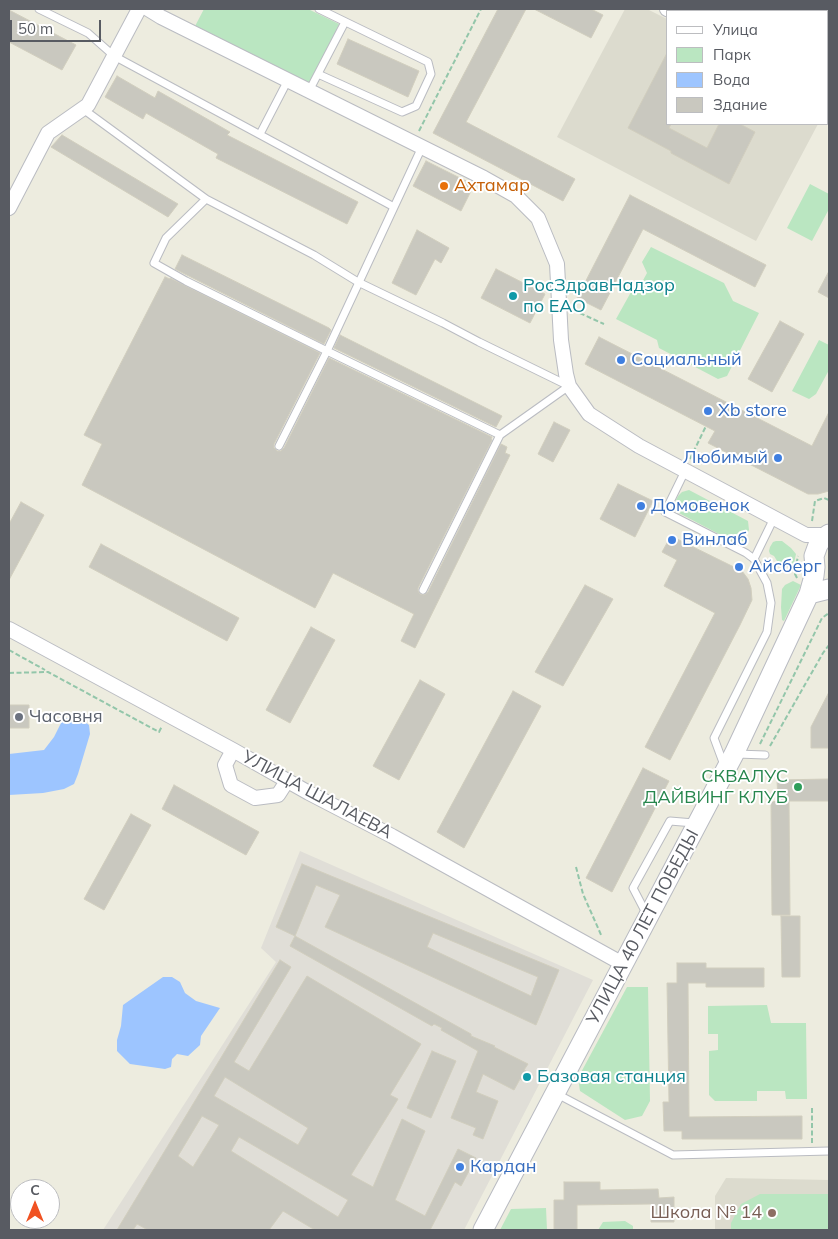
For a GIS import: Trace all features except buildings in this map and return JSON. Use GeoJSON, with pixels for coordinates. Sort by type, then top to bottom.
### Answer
{"type":"FeatureCollection","features":[{"type":"Feature","properties":{"kind":"main road"},"geometry":{"type":"LineString","coordinates":[[829,535],[822,538],[818,545],[806,556],[829,580]]}},
{"type":"Feature","properties":{"kind":"main road","name":"УЛИЦА 40 ЛЕТ ПОБЕДЫ"},"geometry":{"type":"LineString","coordinates":[[483,1230],[555,1093],[617,961],[648,917],[730,762],[804,587],[814,576],[815,567],[806,556]]}},
{"type":"Feature","properties":{"kind":"main road"},"geometry":{"type":"LineString","coordinates":[[804,587],[829,589]]}},
{"type":"Feature","properties":{"kind":"street"},"geometry":{"type":"LineString","coordinates":[[9,208],[48,133],[88,105],[139,9]]}},
{"type":"Feature","properties":{"kind":"street"},"geometry":{"type":"LineString","coordinates":[[148,9],[484,178],[516,196],[538,218],[557,264],[561,340],[566,374],[569,386],[589,414],[639,446],[806,535],[829,535]]}},
{"type":"Feature","properties":{"kind":"street"},"geometry":{"type":"LineString","coordinates":[[806,535],[806,556]]}},
{"type":"Feature","properties":{"kind":"street","name":"УЛИЦА ШАЛАЕВА"},"geometry":{"type":"LineString","coordinates":[[9,629],[392,836],[617,961]]}},
{"type":"Feature","properties":{"kind":"street"},"geometry":{"type":"LineString","coordinates":[[233,750],[225,765],[231,785],[255,798],[278,795],[287,780]]}},
{"type":"Feature","properties":{"kind":"lane"},"geometry":{"type":"LineString","coordinates":[[40,9],[88,33],[114,56],[394,207]]}},
{"type":"Feature","properties":{"kind":"lane"},"geometry":{"type":"LineString","coordinates":[[318,74],[402,112],[416,106],[430,74],[428,62],[319,9]]}},
{"type":"Feature","properties":{"kind":"lane"},"geometry":{"type":"LineString","coordinates":[[309,91],[345,22]]}},
{"type":"Feature","properties":{"kind":"lane"},"geometry":{"type":"LineString","coordinates":[[260,134],[288,80]]}},
{"type":"Feature","properties":{"kind":"lane"},"geometry":{"type":"LineString","coordinates":[[83,108],[206,198],[314,255],[358,282],[569,386],[500,435],[423,590]]}},
{"type":"Feature","properties":{"kind":"lane"},"geometry":{"type":"LineString","coordinates":[[279,446],[327,352],[394,207],[417,145]]}},
{"type":"Feature","properties":{"kind":"lane"},"geometry":{"type":"LineString","coordinates":[[206,198],[166,238],[154,263],[327,352],[500,435]]}},
{"type":"Feature","properties":{"kind":"lane"},"geometry":{"type":"LineString","coordinates":[[685,471],[665,512],[746,553],[754,559],[767,583],[771,602],[767,632],[714,738],[730,762],[765,755]]}},
{"type":"Feature","properties":{"kind":"lane"},"geometry":{"type":"LineString","coordinates":[[754,559],[774,518]]}},
{"type":"Feature","properties":{"kind":"lane"},"geometry":{"type":"LineString","coordinates":[[648,917],[633,888],[670,821],[697,824]]}},
{"type":"Feature","properties":{"kind":"lane"},"geometry":{"type":"LineString","coordinates":[[555,1093],[673,1155],[829,1151]]}},
{"type":"Feature","properties":{"kind":"path"},"geometry":{"type":"LineString","coordinates":[[417,145],[481,9]]}},
{"type":"Feature","properties":{"kind":"path"},"geometry":{"type":"LineString","coordinates":[[559,304],[604,324]]}},
{"type":"Feature","properties":{"kind":"path"},"geometry":{"type":"LineString","coordinates":[[685,471],[706,426]]}},
{"type":"Feature","properties":{"kind":"path"},"geometry":{"type":"LineString","coordinates":[[812,521],[815,501],[824,498],[829,500]]}},
{"type":"Feature","properties":{"kind":"path"},"geometry":{"type":"LineString","coordinates":[[804,587],[795,574],[796,566],[806,556]]}},
{"type":"Feature","properties":{"kind":"path"},"geometry":{"type":"LineString","coordinates":[[760,744],[822,618],[829,614]]}},
{"type":"Feature","properties":{"kind":"path"},"geometry":{"type":"LineString","coordinates":[[765,755],[829,645]]}},
{"type":"Feature","properties":{"kind":"path"},"geometry":{"type":"LineString","coordinates":[[9,650],[159,732],[168,715]]}},
{"type":"Feature","properties":{"kind":"path"},"geometry":{"type":"LineString","coordinates":[[9,673],[48,672]]}},
{"type":"Feature","properties":{"kind":"path"},"geometry":{"type":"LineString","coordinates":[[576,867],[583,894],[617,961]]}},
{"type":"Feature","properties":{"kind":"path"},"geometry":{"type":"LineString","coordinates":[[812,1108],[812,1151]]}},
{"type":"Feature","properties":{"kind":"shaded area"},"geometry":{"type":"Polygon","coordinates":[[[625,9],[647,9],[666,18],[666,125],[817,125],[756,241],[557,137],[625,9]]]}},
{"type":"Feature","properties":{"kind":"shaded area"},"geometry":{"type":"Polygon","coordinates":[[[300,851],[593,980],[464,1230],[103,1230],[276,962],[261,948],[300,851]]]}},
{"type":"Feature","properties":{"kind":"shaded area","name":"Школа № 14"},"geometry":{"type":"Polygon","coordinates":[[[726,1178],[829,1180],[829,1230],[715,1230],[715,1196],[726,1178]]]}},
{"type":"Feature","properties":{"kind":"green space"},"geometry":{"type":"Polygon","coordinates":[[[204,9],[308,9],[339,24],[310,85],[193,30],[204,9]]]}},
{"type":"Feature","properties":{"kind":"green space"},"geometry":{"type":"Polygon","coordinates":[[[810,184],[829,194],[829,209],[812,241],[787,228],[810,184]]]}},
{"type":"Feature","properties":{"kind":"green space"},"geometry":{"type":"Polygon","coordinates":[[[651,247],[724,283],[733,301],[759,313],[727,376],[718,379],[659,348],[657,340],[616,319],[631,292],[636,293],[647,273],[642,262],[651,247]]]}},
{"type":"Feature","properties":{"kind":"green space"},"geometry":{"type":"Polygon","coordinates":[[[819,340],[829,345],[829,370],[816,394],[809,399],[792,391],[819,340]]]}},
{"type":"Feature","properties":{"kind":"green space"},"geometry":{"type":"Polygon","coordinates":[[[689,490],[748,521],[749,530],[744,540],[736,543],[675,511],[675,502],[678,496],[682,492],[689,490]]]}},
{"type":"Feature","properties":{"kind":"green space"},"geometry":{"type":"Polygon","coordinates":[[[776,541],[782,541],[796,554],[793,568],[779,564],[774,556],[770,554],[770,547],[776,541]]]}},
{"type":"Feature","properties":{"kind":"green space"},"geometry":{"type":"Polygon","coordinates":[[[793,581],[801,585],[784,621],[782,620],[781,607],[782,589],[793,581]]]}},
{"type":"Feature","properties":{"kind":"green space"},"geometry":{"type":"Polygon","coordinates":[[[627,987],[648,987],[650,1101],[642,1116],[625,1120],[580,1091],[578,1078],[627,987]]]}},
{"type":"Feature","properties":{"kind":"green space"},"geometry":{"type":"Polygon","coordinates":[[[767,1005],[771,1023],[806,1023],[807,1099],[786,1099],[785,1091],[757,1091],[757,1101],[715,1101],[709,1095],[709,1051],[718,1050],[718,1034],[708,1034],[708,1006],[767,1005]]]}},
{"type":"Feature","properties":{"kind":"green space"},"geometry":{"type":"Polygon","coordinates":[[[760,1194],[829,1194],[829,1230],[731,1230],[731,1223],[741,1204],[760,1194]]]}},
{"type":"Feature","properties":{"kind":"green space"},"geometry":{"type":"Polygon","coordinates":[[[546,1208],[547,1230],[500,1230],[511,1209],[546,1208]]]}},
{"type":"Feature","properties":{"kind":"green space"},"geometry":{"type":"Polygon","coordinates":[[[625,1221],[633,1226],[633,1230],[598,1230],[603,1222],[625,1221]]]}},
{"type":"Feature","properties":{"kind":"water"},"geometry":{"type":"Polygon","coordinates":[[[65,718],[84,721],[89,725],[90,734],[74,784],[64,789],[43,793],[9,795],[9,754],[44,750],[65,718]]]}},
{"type":"Feature","properties":{"kind":"water"},"geometry":{"type":"Polygon","coordinates":[[[163,977],[172,977],[180,982],[185,993],[196,1001],[220,1008],[201,1036],[200,1045],[188,1056],[177,1054],[172,1059],[171,1067],[165,1069],[130,1064],[117,1051],[123,1005],[163,977]]]}},
{"type":"Feature","properties":{"kind":"place","name":"Ахтамар"},"geometry":{"type":"Point","coordinates":[444,186]}},
{"type":"Feature","properties":{"kind":"place","name":"РосЗдравНадзор по ЕАО"},"geometry":{"type":"Point","coordinates":[513,296]}},
{"type":"Feature","properties":{"kind":"place","name":"Социальный"},"geometry":{"type":"Point","coordinates":[621,360]}},
{"type":"Feature","properties":{"kind":"place","name":"Xb store"},"geometry":{"type":"Point","coordinates":[708,411]}},
{"type":"Feature","properties":{"kind":"place","name":"Любимый"},"geometry":{"type":"Point","coordinates":[778,458]}},
{"type":"Feature","properties":{"kind":"place","name":"Домовенок"},"geometry":{"type":"Point","coordinates":[641,506]}},
{"type":"Feature","properties":{"kind":"place","name":"Винлаб"},"geometry":{"type":"Point","coordinates":[672,540]}},
{"type":"Feature","properties":{"kind":"place","name":"Айсберг"},"geometry":{"type":"Point","coordinates":[739,567]}},
{"type":"Feature","properties":{"kind":"place","name":"Часовня"},"geometry":{"type":"Point","coordinates":[19,717]}},
{"type":"Feature","properties":{"kind":"place","name":"СКВАЛУС ДАЙВИНГ КЛУБ"},"geometry":{"type":"Point","coordinates":[798,787]}},
{"type":"Feature","properties":{"kind":"place","name":"Базовая станция"},"geometry":{"type":"Point","coordinates":[527,1077]}},
{"type":"Feature","properties":{"kind":"place","name":"Кардан"},"geometry":{"type":"Point","coordinates":[460,1167]}},
{"type":"Feature","properties":{"kind":"place","name":"Школа № 14"},"geometry":{"type":"Point","coordinates":[772,1213]}}]}
